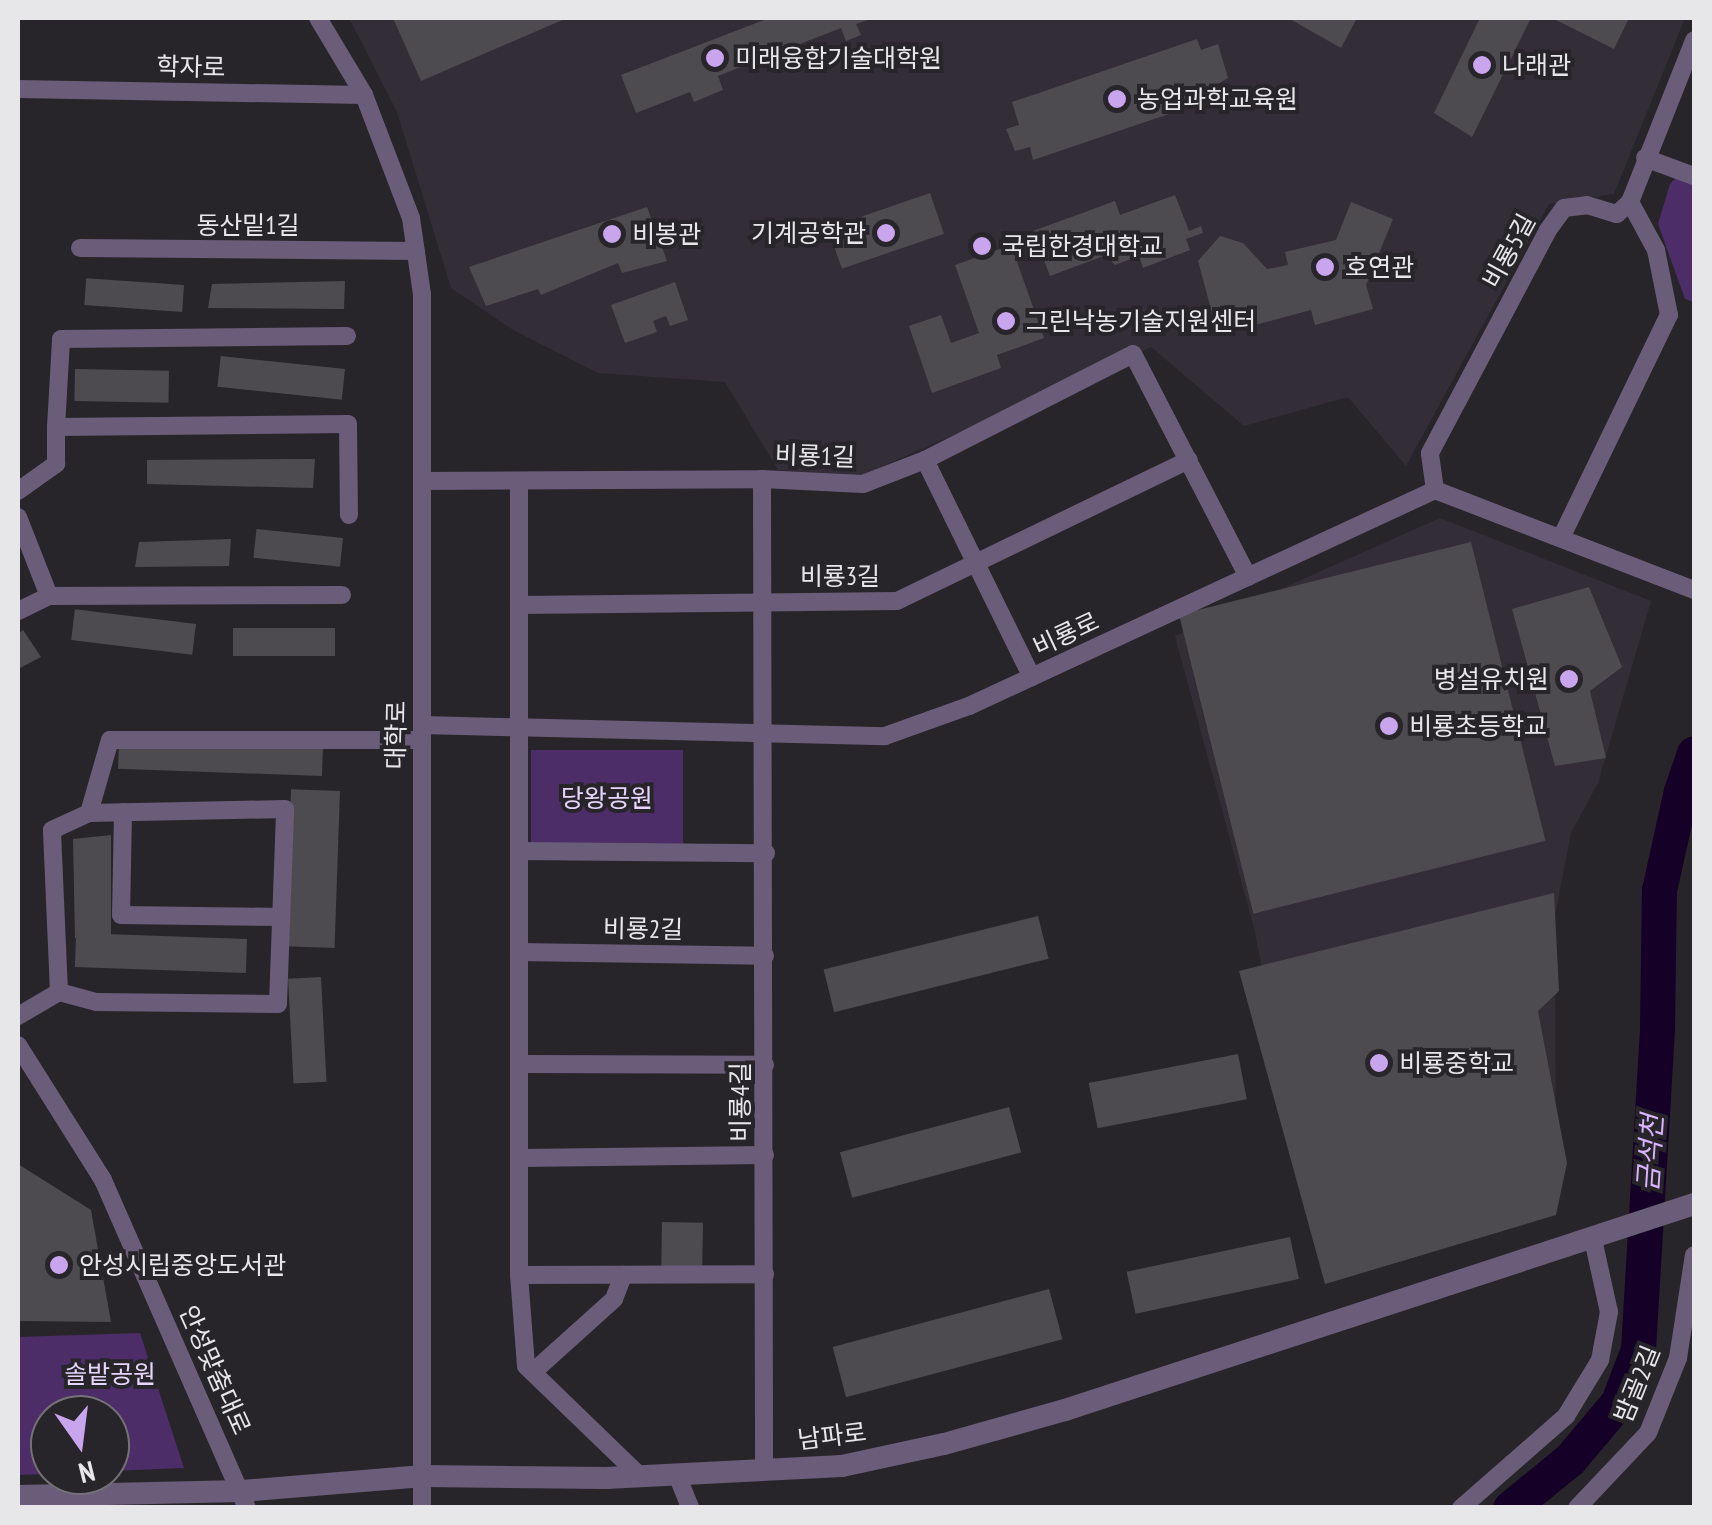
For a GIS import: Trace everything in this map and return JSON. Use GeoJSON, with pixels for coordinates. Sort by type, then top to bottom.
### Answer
{"type":"FeatureCollection","features":[{"type":"Feature","properties":{"kind":"street","name":"대학로"},"geometry":{"type":"LineString","coordinates":[[318,18],[364,95],[411,218],[422,294],[422,1508]]}},
{"type":"Feature","properties":{"kind":"street"},"geometry":{"type":"LineString","coordinates":[[1561,538],[1669,316],[1656,250],[1630,202],[1694,40]]}},
{"type":"Feature","properties":{"kind":"street","name":"학자로"},"geometry":{"type":"LineString","coordinates":[[18,90],[364,95]]}},
{"type":"Feature","properties":{"kind":"street"},"geometry":{"type":"LineString","coordinates":[[1645,158],[1694,176]]}},
{"type":"Feature","properties":{"kind":"street","name":"비룡5길"},"geometry":{"type":"LineString","coordinates":[[1435,490],[1430,453],[1548,230],[1564,208],[1587,205],[1618,214],[1630,202]]}},
{"type":"Feature","properties":{"kind":"street","name":"동산밑1길"},"geometry":{"type":"LineString","coordinates":[[80,248],[416,251]]}},
{"type":"Feature","properties":{"kind":"street"},"geometry":{"type":"LineString","coordinates":[[18,491],[56,464],[61,339],[348,336]]}},
{"type":"Feature","properties":{"kind":"street","name":"비룡1길"},"geometry":{"type":"LineString","coordinates":[[422,481],[762,479],[863,484],[925,460],[1133,354],[1248,577]]}},
{"type":"Feature","properties":{"kind":"street"},"geometry":{"type":"LineString","coordinates":[[56,427],[348,424],[348,514]]}},
{"type":"Feature","properties":{"kind":"street"},"geometry":{"type":"LineString","coordinates":[[925,460],[1032,677]]}},
{"type":"Feature","properties":{"kind":"street","name":"비룡3길"},"geometry":{"type":"LineString","coordinates":[[518,605],[897,601],[1189,460]]}},
{"type":"Feature","properties":{"kind":"street","name":"비룡4길"},"geometry":{"type":"LineString","coordinates":[[762,479],[766,733],[764,1470]]}},
{"type":"Feature","properties":{"kind":"street"},"geometry":{"type":"LineString","coordinates":[[519,483],[519,1275],[526,1366],[641,1476]]}},
{"type":"Feature","properties":{"kind":"street"},"geometry":{"type":"LineString","coordinates":[[1435,490],[1694,588]]}},
{"type":"Feature","properties":{"kind":"street","name":"비룡로"},"geometry":{"type":"LineString","coordinates":[[89,812],[110,740],[521,728],[885,736],[969,706],[1435,490]]}},
{"type":"Feature","properties":{"kind":"street"},"geometry":{"type":"LineString","coordinates":[[18,517],[49,596]]}},
{"type":"Feature","properties":{"kind":"street"},"geometry":{"type":"LineString","coordinates":[[18,611],[49,596],[342,594]]}},
{"type":"Feature","properties":{"kind":"street"},"geometry":{"type":"LineString","coordinates":[[18,1016],[59,992],[98,1002],[278,1004],[285,809],[89,812],[52,830],[59,992]]}},
{"type":"Feature","properties":{"kind":"street"},"geometry":{"type":"LineString","coordinates":[[123,812],[120,915],[281,917]]}},
{"type":"Feature","properties":{"kind":"street"},"geometry":{"type":"LineString","coordinates":[[520,851],[766,853]]}},
{"type":"Feature","properties":{"kind":"street","name":"비룡2길"},"geometry":{"type":"LineString","coordinates":[[519,952],[766,956]]}},
{"type":"Feature","properties":{"kind":"street","name":"안성맞춤대로"},"geometry":{"type":"LineString","coordinates":[[19,1052],[103,1180],[245,1499]]}},
{"type":"Feature","properties":{"kind":"street"},"geometry":{"type":"LineString","coordinates":[[520,1064],[765,1065]]}},
{"type":"Feature","properties":{"kind":"street"},"geometry":{"type":"LineString","coordinates":[[521,1158],[765,1156]]}},
{"type":"Feature","properties":{"kind":"street","name":"남파로"},"geometry":{"type":"LineString","coordinates":[[18,1496],[245,1499],[423,1476],[641,1476],[842,1466],[944,1444],[1097,1400],[1694,1204]]}},
{"type":"Feature","properties":{"kind":"street"},"geometry":{"type":"LineString","coordinates":[[1461,1508],[1566,1416],[1600,1360],[1609,1312],[1593,1239]]}},
{"type":"Feature","properties":{"kind":"street","name":"밤골2길"},"geometry":{"type":"LineString","coordinates":[[1577,1508],[1648,1433],[1678,1358],[1694,1255]]}},
{"type":"Feature","properties":{"kind":"street"},"geometry":{"type":"LineString","coordinates":[[519,1275],[765,1274]]}},
{"type":"Feature","properties":{"kind":"street"},"geometry":{"type":"LineString","coordinates":[[533,1372],[614,1300],[622,1275]]}},
{"type":"Feature","properties":{"kind":"street"},"geometry":{"type":"LineString","coordinates":[[677,1475],[690,1508]]}},
{"type":"Feature","properties":{"kind":"shaded area","name":"국립한경대학교"},"geometry":{"type":"Polygon","coordinates":[[[349,18],[1685,18],[1614,194],[1549,204],[1406,466],[1348,397],[1244,426],[1151,347],[861,476],[778,470],[725,382],[598,373],[513,330],[451,288],[397,112],[349,18]]]}},
{"type":"Feature","properties":{"kind":"shaded area"},"geometry":{"type":"Polygon","coordinates":[[[1440,518],[1651,601],[1598,783],[1571,833],[1555,915],[1556,1215],[1325,1284],[1254,928],[1175,636],[1440,518]]]}},
{"type":"Feature","properties":{"kind":"green space"},"geometry":{"type":"Polygon","coordinates":[[[1679,174],[1694,178],[1694,302],[1685,299],[1658,224],[1670,184],[1679,174]]]}},
{"type":"Feature","properties":{"kind":"green space","name":"당왕공원"},"geometry":{"type":"Polygon","coordinates":[[[531,750],[683,750],[683,845],[531,845],[531,750]]]}},
{"type":"Feature","properties":{"kind":"green space","name":"솔밭공원"},"geometry":{"type":"Polygon","coordinates":[[[140,1333],[184,1468],[130,1470],[130,1395],[30,1395],[30,1475],[18,1475],[18,1337],[140,1333]]]}},
{"type":"Feature","properties":{"kind":"building"},"geometry":{"type":"Polygon","coordinates":[[[393,18],[567,18],[421,81],[393,18]]]}},
{"type":"Feature","properties":{"kind":"building","name":"미래융합기술대학원"},"geometry":{"type":"Polygon","coordinates":[[[769,18],[873,18],[856,24],[861,35],[846,41],[841,28],[718,76],[723,90],[694,102],[690,92],[636,113],[621,75],[769,18]]]}},
{"type":"Feature","properties":{"kind":"building"},"geometry":{"type":"Polygon","coordinates":[[[1288,18],[1357,18],[1341,48],[1288,18]]]}},
{"type":"Feature","properties":{"kind":"building","name":"나래관"},"geometry":{"type":"Polygon","coordinates":[[[1480,18],[1531,18],[1472,137],[1434,113],[1480,18]]]}},
{"type":"Feature","properties":{"kind":"building","name":"나래관"},"geometry":{"type":"Polygon","coordinates":[[[1552,18],[1629,18],[1614,49],[1552,18]]]}},
{"type":"Feature","properties":{"kind":"building","name":"농업과학교육원"},"geometry":{"type":"Polygon","coordinates":[[[1197,39],[1201,50],[1218,44],[1228,78],[1218,84],[1222,96],[1033,160],[1030,147],[1015,151],[1006,129],[1019,125],[1012,102],[1197,39]]]}},
{"type":"Feature","properties":{"kind":"building","name":"기계공학관"},"geometry":{"type":"Polygon","coordinates":[[[930,193],[944,234],[842,269],[828,228],[930,193]]]}},
{"type":"Feature","properties":{"kind":"building"},"geometry":{"type":"Polygon","coordinates":[[[1175,195],[1189,231],[1201,226],[1203,233],[1186,239],[1190,250],[1143,268],[1139,256],[1115,265],[1106,255],[1050,276],[1033,231],[1115,201],[1120,215],[1175,195]]]}},
{"type":"Feature","properties":{"kind":"building","name":"호연관"},"geometry":{"type":"Polygon","coordinates":[[[1351,202],[1393,219],[1366,285],[1373,309],[1315,325],[1311,310],[1218,335],[1198,261],[1220,236],[1243,243],[1267,269],[1288,265],[1285,252],[1336,240],[1351,202]]]}},
{"type":"Feature","properties":{"kind":"building","name":"비봉관"},"geometry":{"type":"Polygon","coordinates":[[[647,207],[667,261],[622,273],[618,263],[541,295],[538,289],[486,306],[469,267],[647,207]]]}},
{"type":"Feature","properties":{"kind":"building","name":"그린낙농기술지원센터"},"geometry":{"type":"Polygon","coordinates":[[[1011,245],[1044,338],[997,355],[1001,368],[932,393],[909,326],[941,315],[951,343],[979,333],[955,265],[1011,245]]]}},
{"type":"Feature","properties":{"kind":"building"},"geometry":{"type":"Polygon","coordinates":[[[86,278],[184,285],[182,312],[84,305],[86,278]]]}},
{"type":"Feature","properties":{"kind":"building"},"geometry":{"type":"Polygon","coordinates":[[[345,281],[344,309],[208,308],[212,284],[345,281]]]}},
{"type":"Feature","properties":{"kind":"building"},"geometry":{"type":"Polygon","coordinates":[[[675,282],[688,320],[670,326],[666,316],[653,321],[657,332],[625,343],[611,305],[675,282]]]}},
{"type":"Feature","properties":{"kind":"building"},"geometry":{"type":"Polygon","coordinates":[[[221,356],[345,369],[342,400],[217,387],[221,356]]]}},
{"type":"Feature","properties":{"kind":"building"},"geometry":{"type":"Polygon","coordinates":[[[75,369],[169,371],[168,403],[74,401],[75,369]]]}},
{"type":"Feature","properties":{"kind":"building"},"geometry":{"type":"Polygon","coordinates":[[[315,459],[313,488],[147,484],[147,460],[315,459]]]}},
{"type":"Feature","properties":{"kind":"building"},"geometry":{"type":"Polygon","coordinates":[[[256,529],[343,538],[340,567],[253,558],[256,529]]]}},
{"type":"Feature","properties":{"kind":"building"},"geometry":{"type":"Polygon","coordinates":[[[231,539],[229,566],[135,567],[139,542],[231,539]]]}},
{"type":"Feature","properties":{"kind":"building","name":"비룡초등학교"},"geometry":{"type":"Polygon","coordinates":[[[1471,542],[1546,841],[1253,914],[1179,615],[1471,542]]]}},
{"type":"Feature","properties":{"kind":"building","name":"병설유치원"},"geometry":{"type":"Polygon","coordinates":[[[1589,587],[1622,667],[1590,691],[1606,758],[1555,766],[1512,609],[1589,587]]]}},
{"type":"Feature","properties":{"kind":"building"},"geometry":{"type":"Polygon","coordinates":[[[75,609],[196,624],[192,655],[71,640],[75,609]]]}},
{"type":"Feature","properties":{"kind":"building"},"geometry":{"type":"Polygon","coordinates":[[[233,628],[335,628],[335,656],[233,656],[233,628]]]}},
{"type":"Feature","properties":{"kind":"building"},"geometry":{"type":"Polygon","coordinates":[[[23,630],[41,657],[18,669],[18,634],[23,630]]]}},
{"type":"Feature","properties":{"kind":"building"},"geometry":{"type":"Polygon","coordinates":[[[119,739],[323,746],[322,776],[118,769],[119,739]]]}},
{"type":"Feature","properties":{"kind":"building"},"geometry":{"type":"Polygon","coordinates":[[[291,789],[340,791],[335,948],[286,946],[291,789]]]}},
{"type":"Feature","properties":{"kind":"building"},"geometry":{"type":"Polygon","coordinates":[[[111,835],[111,944],[75,938],[73,839],[111,835]]]}},
{"type":"Feature","properties":{"kind":"building","name":"비룡중학교"},"geometry":{"type":"Polygon","coordinates":[[[1554,893],[1559,991],[1538,1011],[1567,1163],[1556,1215],[1325,1284],[1239,971],[1554,893]]]}},
{"type":"Feature","properties":{"kind":"building"},"geometry":{"type":"Polygon","coordinates":[[[1038,916],[1049,959],[834,1012],[824,969],[1038,916]]]}},
{"type":"Feature","properties":{"kind":"building"},"geometry":{"type":"Polygon","coordinates":[[[76,933],[247,939],[246,973],[75,967],[76,933]]]}},
{"type":"Feature","properties":{"kind":"building"},"geometry":{"type":"Polygon","coordinates":[[[321,977],[326,1082],[294,1084],[288,979],[321,977]]]}},
{"type":"Feature","properties":{"kind":"building"},"geometry":{"type":"Polygon","coordinates":[[[1238,1054],[1247,1099],[1098,1128],[1089,1083],[1238,1054]]]}},
{"type":"Feature","properties":{"kind":"building"},"geometry":{"type":"Polygon","coordinates":[[[1009,1107],[1021,1152],[852,1198],[840,1152],[1009,1107]]]}},
{"type":"Feature","properties":{"kind":"building","name":"안성시립중앙도서관"},"geometry":{"type":"Polygon","coordinates":[[[18,1164],[91,1210],[111,1322],[18,1321],[18,1164]]]}},
{"type":"Feature","properties":{"kind":"building"},"geometry":{"type":"Polygon","coordinates":[[[662,1222],[703,1223],[702,1270],[661,1269],[662,1222]]]}},
{"type":"Feature","properties":{"kind":"building"},"geometry":{"type":"Polygon","coordinates":[[[1290,1237],[1299,1279],[1136,1314],[1127,1272],[1290,1237]]]}},
{"type":"Feature","properties":{"kind":"building"},"geometry":{"type":"Polygon","coordinates":[[[1049,1289],[1062,1339],[846,1397],[833,1347],[1049,1289]]]}},
{"type":"Feature","properties":{"kind":"waterway","name":"금석천"},"geometry":{"type":"LineString","coordinates":[[1510,1508],[1570,1459],[1618,1402],[1638,1349],[1657,1027],[1659,890],[1681,791],[1694,753]]}},
{"type":"Feature","properties":{"kind":"place","name":"미래융합기술대학원"},"geometry":{"type":"Point","coordinates":[715,58]}},
{"type":"Feature","properties":{"kind":"place","name":"나래관"},"geometry":{"type":"Point","coordinates":[1482,65]}},
{"type":"Feature","properties":{"kind":"place","name":"농업과학교육원"},"geometry":{"type":"Point","coordinates":[1117,99]}},
{"type":"Feature","properties":{"kind":"place","name":"기계공학관"},"geometry":{"type":"Point","coordinates":[886,233]}},
{"type":"Feature","properties":{"kind":"place","name":"비봉관"},"geometry":{"type":"Point","coordinates":[612,234]}},
{"type":"Feature","properties":{"kind":"place","name":"국립한경대학교"},"geometry":{"type":"Point","coordinates":[982,246]}},
{"type":"Feature","properties":{"kind":"place","name":"호연관"},"geometry":{"type":"Point","coordinates":[1325,267]}},
{"type":"Feature","properties":{"kind":"place","name":"그린낙농기술지원센터"},"geometry":{"type":"Point","coordinates":[1006,321]}},
{"type":"Feature","properties":{"kind":"place","name":"병설유치원"},"geometry":{"type":"Point","coordinates":[1569,679]}},
{"type":"Feature","properties":{"kind":"place","name":"비룡초등학교"},"geometry":{"type":"Point","coordinates":[1389,726]}},
{"type":"Feature","properties":{"kind":"place","name":"비룡중학교"},"geometry":{"type":"Point","coordinates":[1379,1063]}},
{"type":"Feature","properties":{"kind":"place","name":"안성시립중앙도서관"},"geometry":{"type":"Point","coordinates":[59,1265]}}]}
